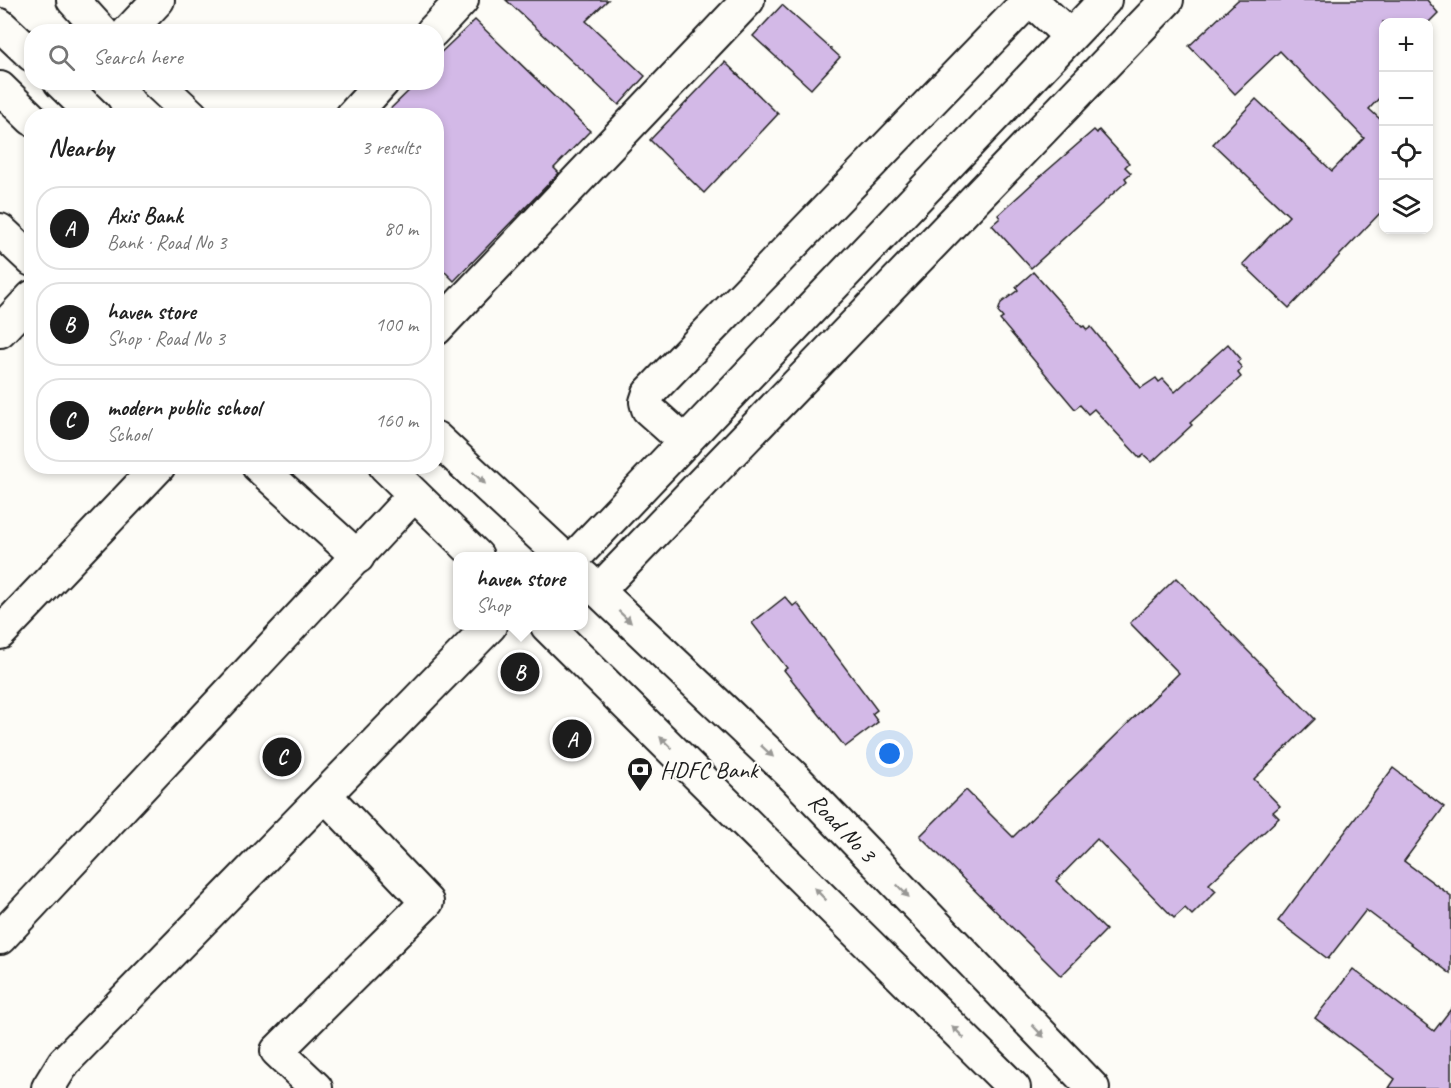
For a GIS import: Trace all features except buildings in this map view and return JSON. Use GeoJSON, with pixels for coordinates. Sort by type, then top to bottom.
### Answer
{"type":"FeatureCollection","features":[{"type":"Feature","properties":{"kind":"street"},"geometry":{"type":"LineString","coordinates":[[73,0],[95,24]]}},
{"type":"Feature","properties":{"kind":"street"},"geometry":{"type":"LineString","coordinates":[[136,24],[158,0]]}},
{"type":"Feature","properties":{"kind":"street"},"geometry":{"type":"LineString","coordinates":[[440,24],[462,0]]}},
{"type":"Feature","properties":{"kind":"street"},"geometry":{"type":"LineString","coordinates":[[444,321],[748,0]]}},
{"type":"Feature","properties":{"kind":"street"},"geometry":{"type":"LineString","coordinates":[[685,442],[648,409],[646,402],[650,393],[1030,0],[1070,36]]}},
{"type":"Feature","properties":{"kind":"street"},"geometry":{"type":"LineString","coordinates":[[566,552],[685,442],[1105,0]]}},
{"type":"Feature","properties":{"kind":"street"},"geometry":{"type":"LineString","coordinates":[[591,584],[1167,0]]}},
{"type":"Feature","properties":{"kind":"street"},"geometry":{"type":"LineString","coordinates":[[0,26],[24,48]]}},
{"type":"Feature","properties":{"kind":"street"},"geometry":{"type":"LineString","coordinates":[[0,88],[24,110]]}},
{"type":"Feature","properties":{"kind":"street"},"geometry":{"type":"LineString","coordinates":[[68,90],[87,108]]}},
{"type":"Feature","properties":{"kind":"street"},"geometry":{"type":"LineString","coordinates":[[164,90],[184,108]]}},
{"type":"Feature","properties":{"kind":"street"},"geometry":{"type":"LineString","coordinates":[[359,108],[376,90]]}},
{"type":"Feature","properties":{"kind":"street"},"geometry":{"type":"LineString","coordinates":[[0,230],[24,252]]}},
{"type":"Feature","properties":{"kind":"street"},"geometry":{"type":"LineString","coordinates":[[0,330],[24,305]]}},
{"type":"Feature","properties":{"kind":"street"},"geometry":{"type":"LineString","coordinates":[[444,445],[558,552]]}},
{"type":"Feature","properties":{"kind":"street"},"geometry":{"type":"LineString","coordinates":[[0,633],[151,474]]}},
{"type":"Feature","properties":{"kind":"street"},"geometry":{"type":"LineString","coordinates":[[267,474],[358,557]]}},
{"type":"Feature","properties":{"kind":"street"},"geometry":{"type":"LineString","coordinates":[[393,474],[473,552]]}},
{"type":"Feature","properties":{"kind":"street"},"geometry":{"type":"LineString","coordinates":[[0,938],[414,495]]}},
{"type":"Feature","properties":{"kind":"street","name":"Road No 3"},"geometry":{"type":"LineString","coordinates":[[591,584],[791,774],[1093,1088]]}},
{"type":"Feature","properties":{"kind":"street"},"geometry":{"type":"LineString","coordinates":[[48,1088],[64,1062],[486,630]]}},
{"type":"Feature","properties":{"kind":"street"},"geometry":{"type":"LineString","coordinates":[[551,630],[1014,1088]]}},
{"type":"Feature","properties":{"kind":"street"},"geometry":{"type":"LineString","coordinates":[[316,1088],[277,1051],[427,902],[325,795]]}},
{"type":"Feature","properties":{"kind":"place","name":"haven store"},"geometry":{"type":"Point","coordinates":[520,672]}},
{"type":"Feature","properties":{"kind":"place","name":"Axis Bank"},"geometry":{"type":"Point","coordinates":[572,739]}},
{"type":"Feature","properties":{"kind":"place","name":"modern public school"},"geometry":{"type":"Point","coordinates":[282,757]}},
{"type":"Feature","properties":{"kind":"place","name":"HDFC Bank"},"geometry":{"type":"Point","coordinates":[640,793]}}]}
